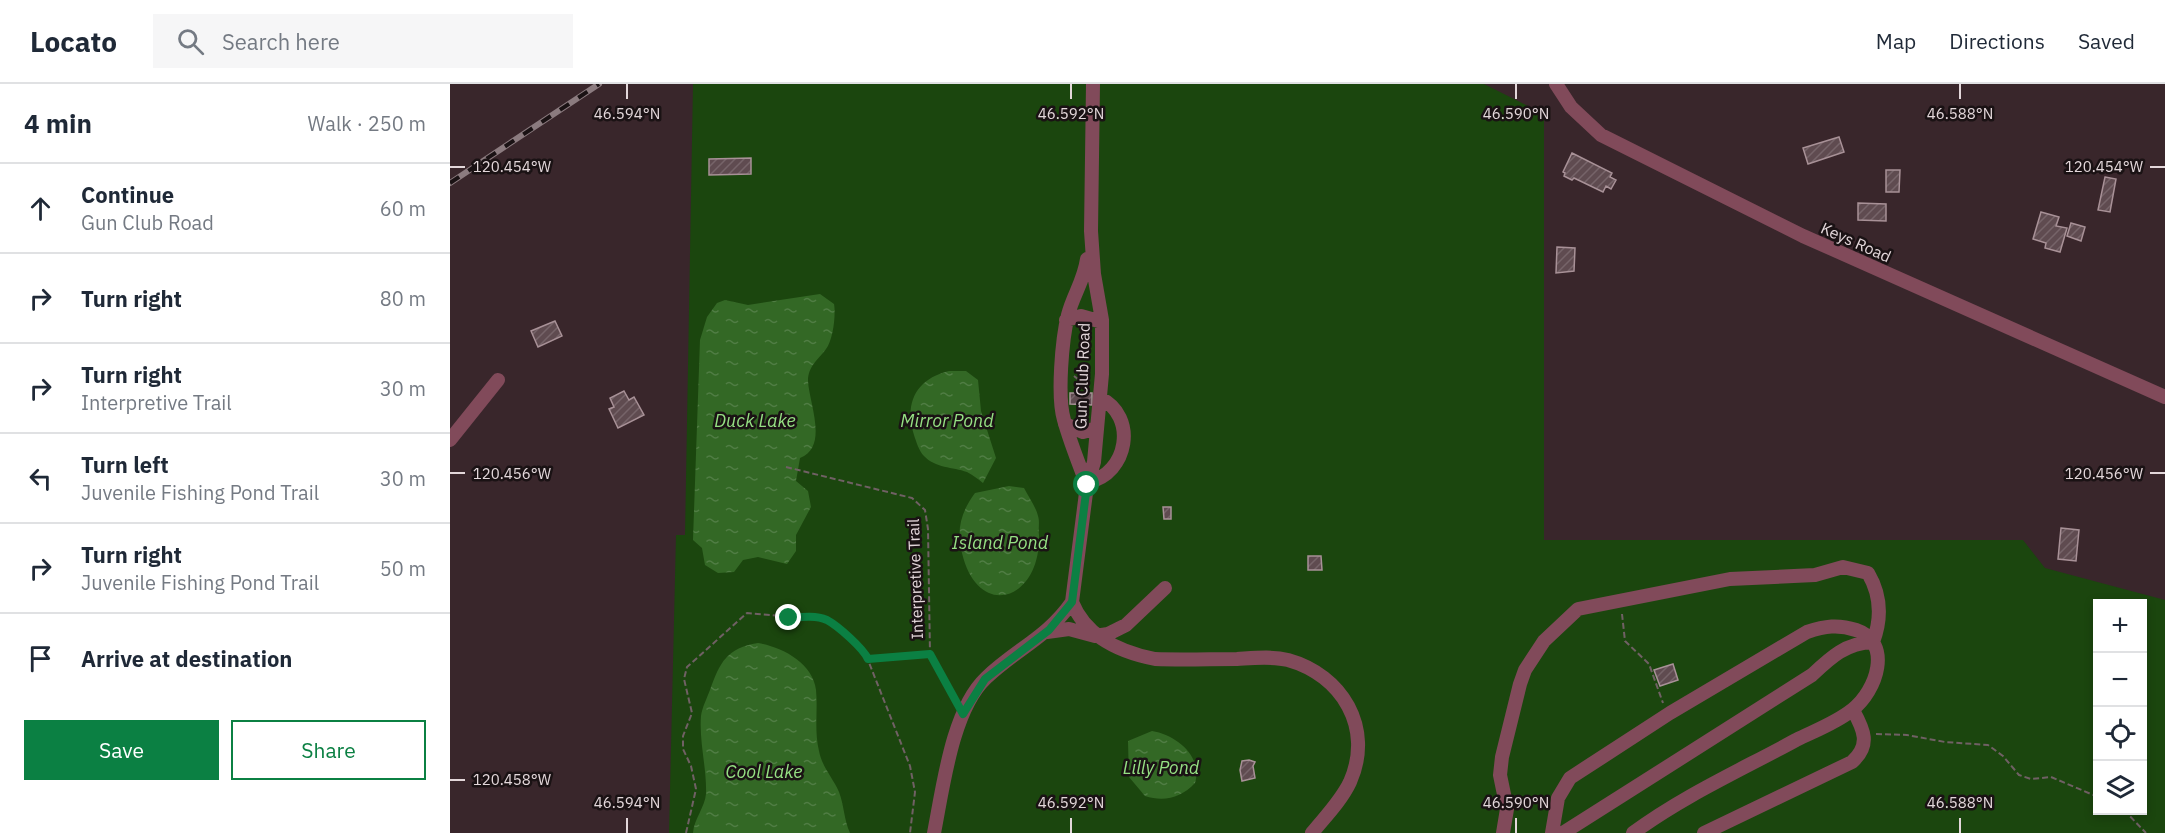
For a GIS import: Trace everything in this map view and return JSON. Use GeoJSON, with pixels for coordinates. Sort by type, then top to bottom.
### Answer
{"type":"FeatureCollection","features":[{"type":"Feature","properties":{"kind":"street","name":"Gun Club Road"},"geometry":{"type":"LineString","coordinates":[[1072,602],[1087,484],[1094,462],[1100,392],[1102,322],[1094,274],[1091,231],[1093,84]]}},
{"type":"Feature","properties":{"kind":"street","name":"Keys Road"},"geometry":{"type":"LineString","coordinates":[[1556,84],[1571,107],[1601,135],[1803,236],[2165,397]]}},
{"type":"Feature","properties":{"kind":"street","name":"Gun Club Road"},"geometry":{"type":"LineString","coordinates":[[1087,484],[1065,424],[1062,402],[1066,320],[1084,278],[1091,231]]}},
{"type":"Feature","properties":{"kind":"street"},"geometry":{"type":"LineString","coordinates":[[1066,320],[1081,316],[1102,322]]}},
{"type":"Feature","properties":{"kind":"street"},"geometry":{"type":"LineString","coordinates":[[450,440],[498,380]]}},
{"type":"Feature","properties":{"kind":"street"},"geometry":{"type":"LineString","coordinates":[[1087,484],[1102,477],[1113,468],[1123,447],[1123,421],[1100,392]]}},
{"type":"Feature","properties":{"kind":"street"},"geometry":{"type":"LineString","coordinates":[[1065,424],[1083,432],[1097,428]]}},
{"type":"Feature","properties":{"kind":"street"},"geometry":{"type":"LineString","coordinates":[[1503,833],[1507,809],[1500,776],[1502,757],[1505,735],[1525,670],[1544,641],[1578,609],[1730,579],[1815,575],[1853,567],[1868,573],[1873,582],[1880,623],[1873,642]]}},
{"type":"Feature","properties":{"kind":"street"},"geometry":{"type":"LineString","coordinates":[[1095,636],[1126,625],[1165,588]]}},
{"type":"Feature","properties":{"kind":"street"},"geometry":{"type":"LineString","coordinates":[[934,833],[950,752],[963,714],[985,679],[1047,632],[1072,602],[1078,617],[1095,636]]}},
{"type":"Feature","properties":{"kind":"street"},"geometry":{"type":"LineString","coordinates":[[1552,833],[1558,798],[1570,778],[1667,714],[1807,632],[1825,626],[1842,626],[1866,633],[1878,647],[1878,669],[1868,690],[1853,710],[1663,811],[1633,833]]}},
{"type":"Feature","properties":{"kind":"street"},"geometry":{"type":"LineString","coordinates":[[1047,632],[1061,628],[1076,629],[1140,656],[1155,659],[1287,660],[1329,681],[1347,701],[1355,725],[1357,754],[1351,780],[1341,798],[1312,833]]}},
{"type":"Feature","properties":{"kind":"street"},"geometry":{"type":"LineString","coordinates":[[1563,833],[1812,675],[1843,649],[1853,644],[1873,642]]}},
{"type":"Feature","properties":{"kind":"street"},"geometry":{"type":"LineString","coordinates":[[1704,833],[1852,762],[1861,754],[1865,744],[1863,728],[1853,710]]}},
{"type":"Feature","properties":{"kind":"path"},"geometry":{"type":"LineString","coordinates":[[1063,366],[1085,385],[1100,392]]}},
{"type":"Feature","properties":{"kind":"path","name":"Interpretive Trail"},"geometry":{"type":"LineString","coordinates":[[786,467],[912,498],[925,510],[928,529],[930,654],[963,714]]}},
{"type":"Feature","properties":{"kind":"path"},"geometry":{"type":"LineString","coordinates":[[1621,601],[1625,641],[1649,664],[1667,714]]}},
{"type":"Feature","properties":{"kind":"path"},"geometry":{"type":"LineString","coordinates":[[686,833],[696,789],[691,766],[683,748],[683,735],[692,713],[684,680],[687,667],[747,613],[827,620],[864,650],[910,766],[915,792],[910,833]]}},
{"type":"Feature","properties":{"kind":"path"},"geometry":{"type":"LineString","coordinates":[[868,659],[930,654]]}},
{"type":"Feature","properties":{"kind":"path"},"geometry":{"type":"LineString","coordinates":[[1864,736],[1907,735],[1945,742],[1988,745],[2003,756],[2019,775],[2031,778],[2051,777],[2093,795]]}},
{"type":"Feature","properties":{"kind":"path"},"geometry":{"type":"LineString","coordinates":[[2129,815],[2146,833]]}},
{"type":"Feature","properties":{"kind":"shaded area"},"geometry":{"type":"Polygon","coordinates":[[[693,84],[1484,84],[1544,114],[1544,540],[2023,540],[2045,568],[2165,600],[2165,833],[669,833],[676,535],[685,535],[693,84]]]}},
{"type":"Feature","properties":{"kind":"water","name":"Duck Lake"},"geometry":{"type":"Polygon","coordinates":[[[820,294],[834,304],[834,321],[828,345],[808,376],[816,435],[809,452],[800,458],[796,481],[808,491],[811,507],[796,535],[796,551],[787,564],[758,557],[743,560],[734,572],[718,573],[705,565],[702,548],[693,540],[700,340],[707,317],[717,303],[725,300],[748,305],[820,294]]]}},
{"type":"Feature","properties":{"kind":"water","name":"Mirror Pond"},"geometry":{"type":"Polygon","coordinates":[[[949,371],[966,371],[978,380],[981,411],[996,458],[983,483],[967,472],[928,460],[918,446],[914,435],[911,413],[915,394],[928,380],[949,371]]]}},
{"type":"Feature","properties":{"kind":"water","name":"Island Pond"},"geometry":{"type":"Polygon","coordinates":[[[1009,486],[1024,488],[1034,505],[1039,521],[1037,558],[1030,575],[1020,588],[1007,594],[994,595],[981,588],[970,574],[960,545],[960,529],[963,514],[975,493],[1009,486]]]}},
{"type":"Feature","properties":{"kind":"water","name":"Cool Lake"},"geometry":{"type":"Polygon","coordinates":[[[758,643],[777,648],[795,658],[803,664],[814,680],[819,751],[839,792],[850,833],[693,833],[706,794],[701,726],[703,706],[717,672],[726,658],[747,645],[758,643]]]}},
{"type":"Feature","properties":{"kind":"water","name":"Lilly Pond"},"geometry":{"type":"Polygon","coordinates":[[[1152,731],[1179,742],[1192,756],[1196,773],[1195,783],[1178,795],[1159,799],[1145,796],[1129,777],[1128,741],[1152,731]]]}},
{"type":"Feature","properties":{"kind":"building"},"geometry":{"type":"Polygon","coordinates":[[[1839,137],[1844,152],[1808,164],[1803,148],[1839,137]]]}},
{"type":"Feature","properties":{"kind":"building"},"geometry":{"type":"Polygon","coordinates":[[[1572,153],[1612,173],[1610,177],[1616,180],[1611,189],[1606,186],[1603,192],[1574,178],[1572,180],[1564,176],[1563,172],[1572,153]]]}},
{"type":"Feature","properties":{"kind":"building"},"geometry":{"type":"Polygon","coordinates":[[[751,158],[751,174],[709,175],[709,159],[751,158]]]}},
{"type":"Feature","properties":{"kind":"building"},"geometry":{"type":"Polygon","coordinates":[[[1886,170],[1900,170],[1899,192],[1886,192],[1886,170]]]}},
{"type":"Feature","properties":{"kind":"building"},"geometry":{"type":"Polygon","coordinates":[[[2105,177],[2116,179],[2110,212],[2098,210],[2105,177]]]}},
{"type":"Feature","properties":{"kind":"building"},"geometry":{"type":"Polygon","coordinates":[[[1858,203],[1886,204],[1886,221],[1858,220],[1858,203]]]}},
{"type":"Feature","properties":{"kind":"building"},"geometry":{"type":"Polygon","coordinates":[[[2041,212],[2059,217],[2056,226],[2067,228],[2060,252],[2045,248],[2046,243],[2033,239],[2041,212]]]}},
{"type":"Feature","properties":{"kind":"building"},"geometry":{"type":"Polygon","coordinates":[[[2071,223],[2085,227],[2081,241],[2067,236],[2071,223]]]}},
{"type":"Feature","properties":{"kind":"building"},"geometry":{"type":"Polygon","coordinates":[[[1557,247],[1575,248],[1574,271],[1556,273],[1557,247]]]}},
{"type":"Feature","properties":{"kind":"building"},"geometry":{"type":"Polygon","coordinates":[[[555,321],[562,336],[538,347],[531,331],[555,321]]]}},
{"type":"Feature","properties":{"kind":"building"},"geometry":{"type":"Polygon","coordinates":[[[624,391],[629,400],[634,397],[644,415],[618,428],[609,409],[614,407],[610,398],[624,391]]]}},
{"type":"Feature","properties":{"kind":"building"},"geometry":{"type":"Polygon","coordinates":[[[1070,393],[1092,393],[1092,405],[1070,404],[1070,393]]]}},
{"type":"Feature","properties":{"kind":"building"},"geometry":{"type":"Polygon","coordinates":[[[1163,507],[1171,507],[1171,519],[1164,519],[1163,507]]]}},
{"type":"Feature","properties":{"kind":"building"},"geometry":{"type":"Polygon","coordinates":[[[2061,528],[2079,530],[2076,561],[2058,559],[2061,528]]]}},
{"type":"Feature","properties":{"kind":"building"},"geometry":{"type":"Polygon","coordinates":[[[1308,556],[1321,556],[1322,570],[1308,570],[1308,556]]]}},
{"type":"Feature","properties":{"kind":"building"},"geometry":{"type":"Polygon","coordinates":[[[1673,664],[1678,680],[1660,686],[1654,670],[1673,664]]]}},
{"type":"Feature","properties":{"kind":"building"},"geometry":{"type":"Polygon","coordinates":[[[1242,761],[1255,762],[1253,766],[1255,778],[1242,781],[1240,770],[1242,761]]]}},
{"type":"Feature","properties":{"kind":"railway"},"geometry":{"type":"LineString","coordinates":[[450,183],[599,84]]}},
{"type":"Feature","properties":{"kind":"route"},"geometry":{"type":"LineString","coordinates":[[789,618],[809,617],[827,620],[864,650],[868,659],[930,654],[963,714],[985,679],[1049,630],[1072,602],[1087,485]]}}]}
